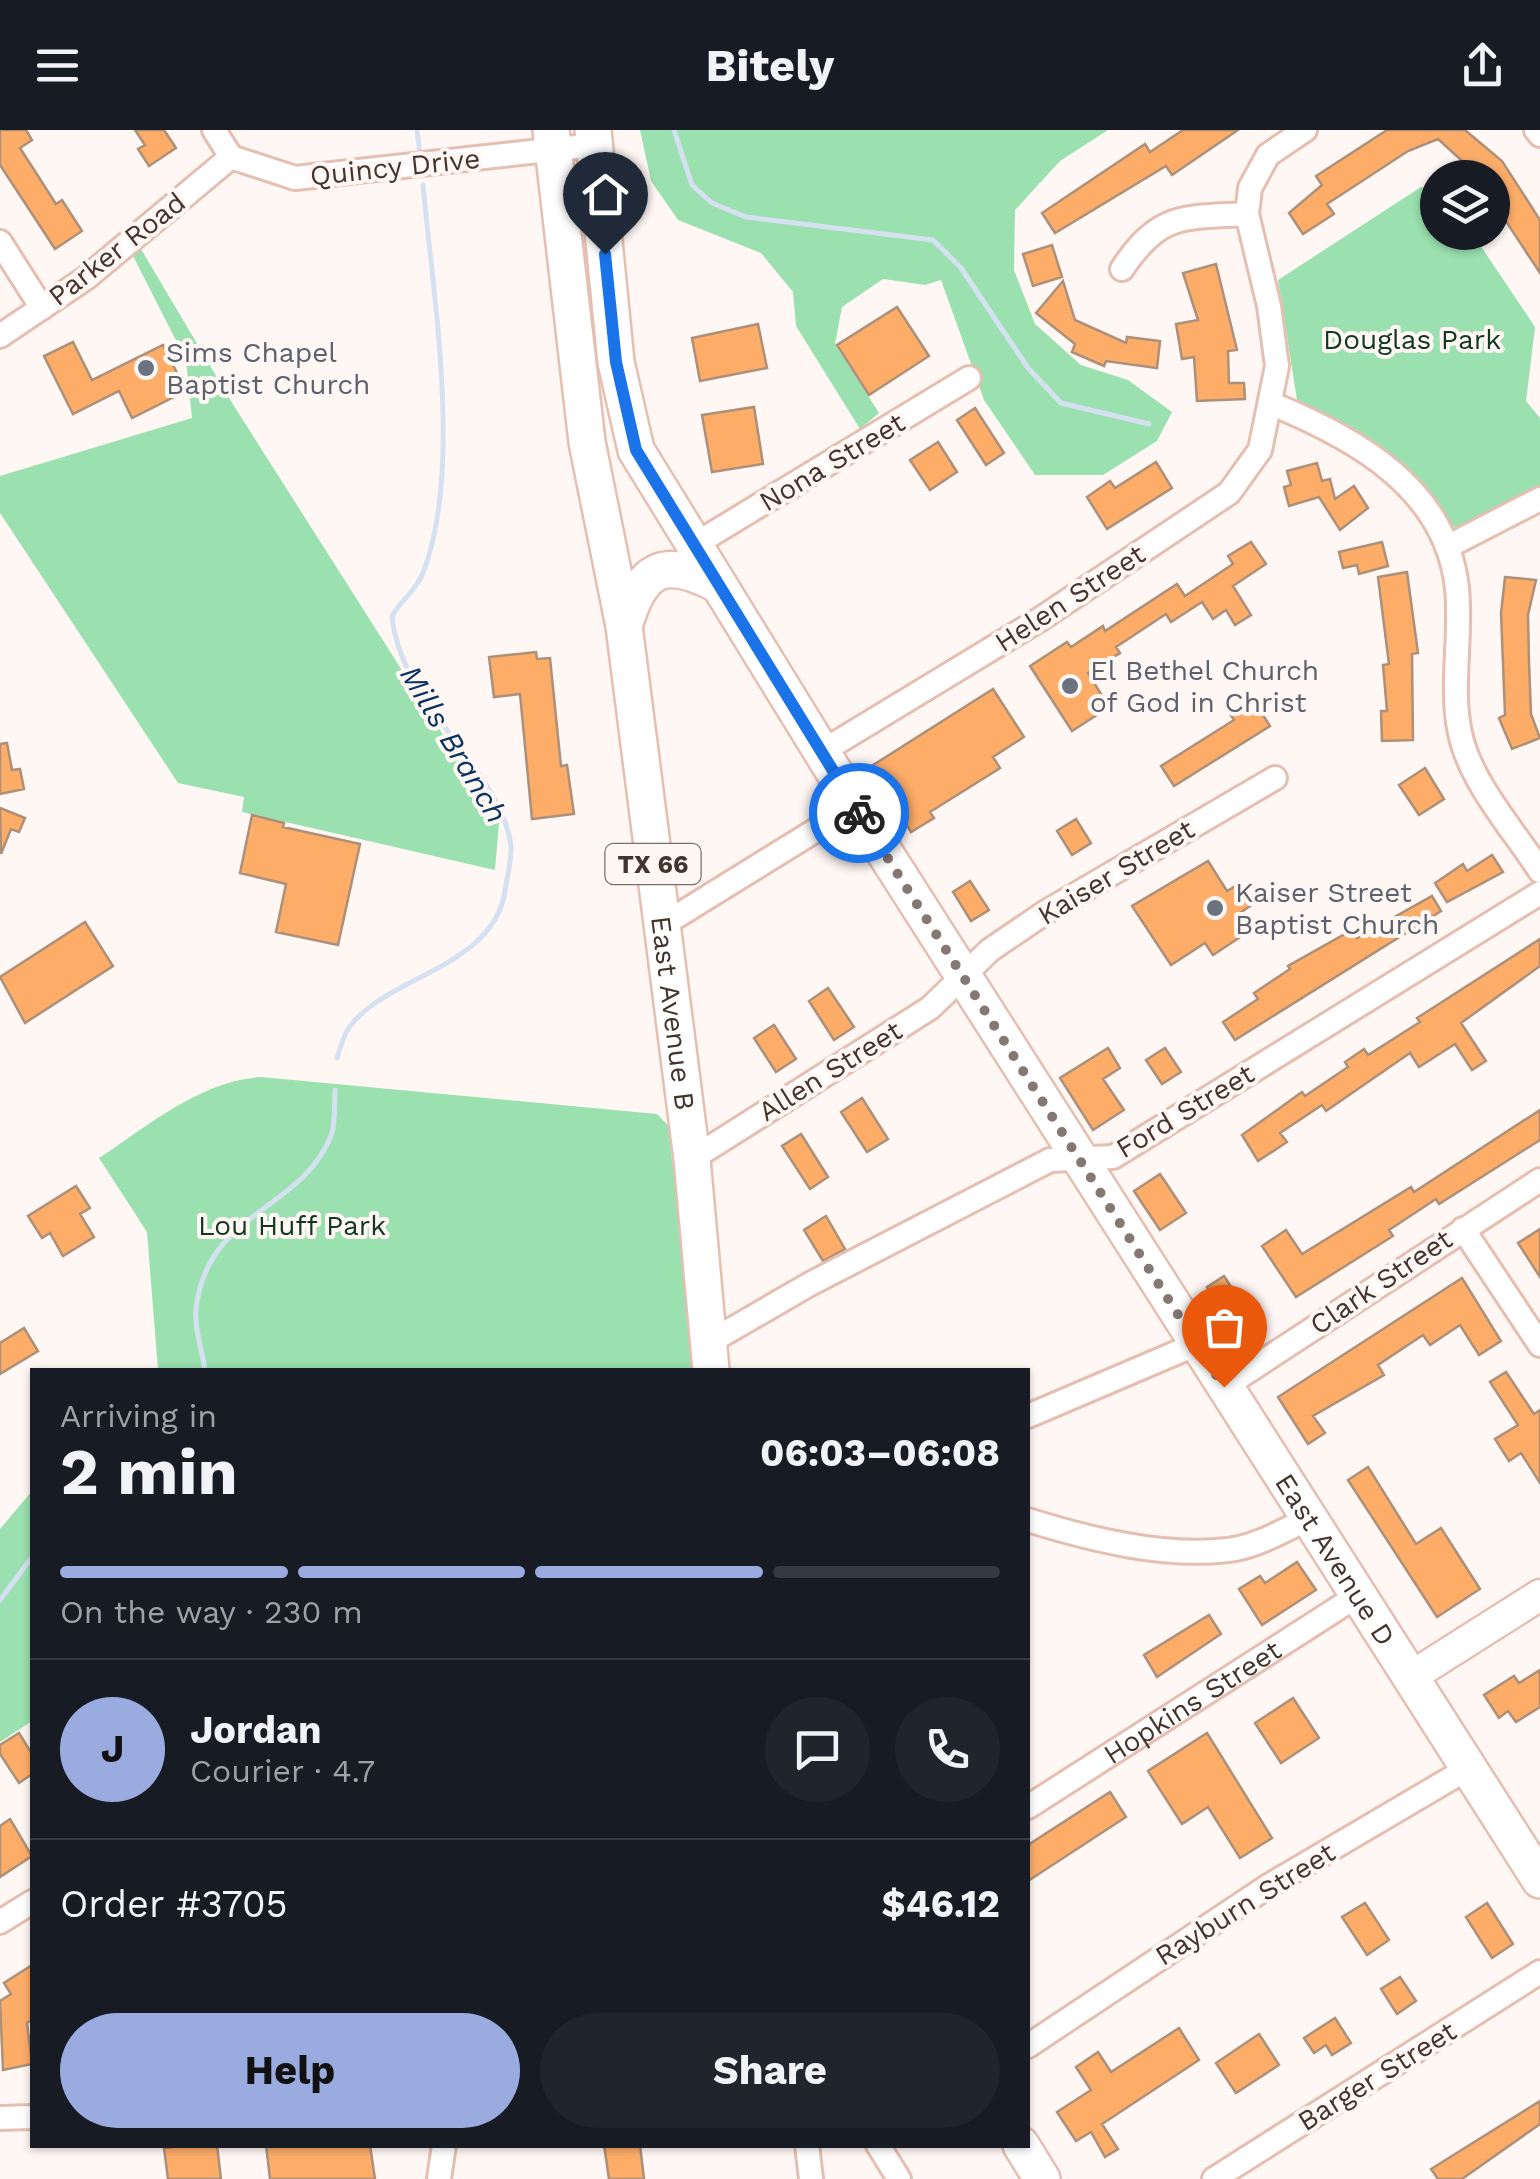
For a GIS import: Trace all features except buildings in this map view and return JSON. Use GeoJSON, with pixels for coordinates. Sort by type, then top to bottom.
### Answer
{"type":"FeatureCollection","features":[{"type":"Feature","properties":{"kind":"main road","name":"East Avenue D"},"geometry":{"type":"LineString","coordinates":[[593,137],[616,362],[636,450],[855,806],[1540,1880]]}},
{"type":"Feature","properties":{"kind":"main road","name":"East Avenue B"},"geometry":{"type":"LineString","coordinates":[[552,140],[596,505],[624,626],[692,1159],[710,1357]]}},
{"type":"Feature","properties":{"kind":"main road"},"geometry":{"type":"LineString","coordinates":[[624,626],[636,589],[660,570],[679,568],[719,584]]}},
{"type":"Feature","properties":{"kind":"main road"},"geometry":{"type":"LineString","coordinates":[[1023,2148],[1042,2179]]}},
{"type":"Feature","properties":{"kind":"street"},"geometry":{"type":"LineString","coordinates":[[214,130],[231,157]]}},
{"type":"Feature","properties":{"kind":"street"},"geometry":{"type":"LineString","coordinates":[[1122,270],[1143,238],[1171,219],[1247,214],[1250,188],[1268,154],[1304,130]]}},
{"type":"Feature","properties":{"kind":"street","name":"Quincy Drive"},"geometry":{"type":"LineString","coordinates":[[231,157],[296,178],[593,137]]}},
{"type":"Feature","properties":{"kind":"street","name":"Parker Road"},"geometry":{"type":"LineString","coordinates":[[0,336],[86,278],[231,157]]}},
{"type":"Feature","properties":{"kind":"street","name":"Helen Street"},"geometry":{"type":"LineString","coordinates":[[823,752],[1039,620],[1229,493],[1260,450],[1277,366],[1270,306],[1247,214]]}},
{"type":"Feature","properties":{"kind":"street"},"geometry":{"type":"LineString","coordinates":[[0,242],[42,308]]}},
{"type":"Feature","properties":{"kind":"street","name":"Nona Street"},"geometry":{"type":"LineString","coordinates":[[694,545],[969,378]]}},
{"type":"Feature","properties":{"kind":"street"},"geometry":{"type":"LineString","coordinates":[[1272,404],[1338,431],[1387,464],[1422,503],[1448,547],[1457,587],[1459,731],[1470,761],[1540,871]]}},
{"type":"Feature","properties":{"kind":"street"},"geometry":{"type":"LineString","coordinates":[[1448,547],[1540,499]]}},
{"type":"Feature","properties":{"kind":"street","name":"Kaiser Street"},"geometry":{"type":"LineString","coordinates":[[962,974],[1046,912],[1276,778]]}},
{"type":"Feature","properties":{"kind":"street"},"geometry":{"type":"LineString","coordinates":[[661,926],[855,806]]}},
{"type":"Feature","properties":{"kind":"street","name":"Ford Street"},"geometry":{"type":"LineString","coordinates":[[710,1357],[810,1284],[1050,1160],[1081,1162],[1113,1157],[1540,892]]}},
{"type":"Feature","properties":{"kind":"street","name":"Allen Street"},"geometry":{"type":"LineString","coordinates":[[692,1159],[930,1008],[962,974]]}},
{"type":"Feature","properties":{"kind":"street","name":"Clark Street"},"geometry":{"type":"LineString","coordinates":[[1224,1387],[1540,1180]]}},
{"type":"Feature","properties":{"kind":"street"},"geometry":{"type":"LineString","coordinates":[[1462,1228],[1540,1345]]}},
{"type":"Feature","properties":{"kind":"street"},"geometry":{"type":"LineString","coordinates":[[1030,1415],[1197,1344]]}},
{"type":"Feature","properties":{"kind":"street"},"geometry":{"type":"LineString","coordinates":[[1030,1521],[1064,1531],[1191,1552],[1230,1550],[1263,1541],[1308,1519]]}},
{"type":"Feature","properties":{"kind":"street"},"geometry":{"type":"LineString","coordinates":[[1408,1678],[1540,1595]]}},
{"type":"Feature","properties":{"kind":"street","name":"Hopkins Street"},"geometry":{"type":"LineString","coordinates":[[1030,1806],[1357,1596]]}},
{"type":"Feature","properties":{"kind":"street","name":"Rayburn Street"},"geometry":{"type":"LineString","coordinates":[[1030,2045],[1270,1884],[1467,1770]]}},
{"type":"Feature","properties":{"kind":"street"},"geometry":{"type":"LineString","coordinates":[[0,1922],[30,1903]]}},
{"type":"Feature","properties":{"kind":"street","name":"Barger Street"},"geometry":{"type":"LineString","coordinates":[[1214,2179],[1540,1972]]}},
{"type":"Feature","properties":{"kind":"street"},"geometry":{"type":"LineString","coordinates":[[0,2118],[30,2117]]}},
{"type":"Feature","properties":{"kind":"street"},"geometry":{"type":"LineString","coordinates":[[439,2179],[444,2148]]}},
{"type":"Feature","properties":{"kind":"street"},"geometry":{"type":"LineString","coordinates":[[807,2148],[811,2179]]}},
{"type":"Feature","properties":{"kind":"street"},"geometry":{"type":"LineString","coordinates":[[880,2148],[900,2179]]}},
{"type":"Feature","properties":{"kind":"green space"},"geometry":{"type":"Polygon","coordinates":[[[640,130],[1108,130],[1060,161],[1015,210],[1014,270],[1035,324],[1081,365],[1128,380],[1172,412],[1157,441],[1103,475],[1035,475],[984,400],[941,280],[925,285],[883,279],[842,307],[835,344],[879,413],[860,429],[796,326],[793,292],[761,253],[678,220],[651,181],[640,130]]]}},
{"type":"Feature","properties":{"kind":"green space","name":"Douglas Park"},"geometry":{"type":"Polygon","coordinates":[[[1420,188],[1420,250],[1483,250],[1535,327],[1526,401],[1540,418],[1540,490],[1457,528],[1449,524],[1415,482],[1383,453],[1297,400],[1278,280],[1420,188]]]}},
{"type":"Feature","properties":{"kind":"green space"},"geometry":{"type":"Polygon","coordinates":[[[141,249],[234,406],[499,823],[495,870],[242,812],[244,797],[178,783],[0,513],[0,476],[192,418],[186,360],[133,256],[141,249]]]}},
{"type":"Feature","properties":{"kind":"green space","name":"Lou Huff Park"},"geometry":{"type":"Polygon","coordinates":[[[261,1077],[657,1114],[668,1125],[697,1368],[158,1368],[147,1232],[99,1158],[196,1096],[239,1080],[261,1077]]]}},
{"type":"Feature","properties":{"kind":"green space"},"geometry":{"type":"Polygon","coordinates":[[[30,1493],[30,1722],[0,1742],[0,1529],[30,1493]]]}},
{"type":"Feature","properties":{"kind":"waterway","name":"Mills Branch"},"geometry":{"type":"LineString","coordinates":[[417,130],[420,153]]}},
{"type":"Feature","properties":{"kind":"waterway"},"geometry":{"type":"LineString","coordinates":[[674,130],[692,185],[712,203],[746,217],[933,240],[961,268],[1028,368],[1061,403],[1149,424]]}},
{"type":"Feature","properties":{"kind":"waterway","name":"Mills Branch"},"geometry":{"type":"LineString","coordinates":[[337,1058],[348,1029],[365,1011],[460,955],[480,938],[496,917],[511,856],[503,816],[489,789],[412,678],[399,648],[392,616],[423,573],[435,531],[441,484],[442,382],[423,185]]}},
{"type":"Feature","properties":{"kind":"waterway","name":"Mills Branch"},"geometry":{"type":"LineString","coordinates":[[205,1368],[196,1316],[204,1277],[218,1251],[236,1231],[299,1181],[317,1161],[333,1131],[335,1090]]}},
{"type":"Feature","properties":{"kind":"waterway","name":"Mills Branch"},"geometry":{"type":"LineString","coordinates":[[0,1600],[30,1560]]}},
{"type":"Feature","properties":{"kind":"way so far"},"geometry":{"type":"LineString","coordinates":[[859,813],[1224,1387]]}},
{"type":"Feature","properties":{"kind":"place","name":"Sims Chapel Baptist Church"},"geometry":{"type":"Point","coordinates":[146,368]}},
{"type":"Feature","properties":{"kind":"place","name":"El Bethel Church of God in Christ"},"geometry":{"type":"Point","coordinates":[1070,686]}},
{"type":"Feature","properties":{"kind":"place","name":"Kaiser Street Baptist Church"},"geometry":{"type":"Point","coordinates":[1215,908]}},
{"type":"Feature","properties":{"kind":"route"},"geometry":{"type":"LineString","coordinates":[[605,254],[616,362],[636,450],[859,813]]}}]}
